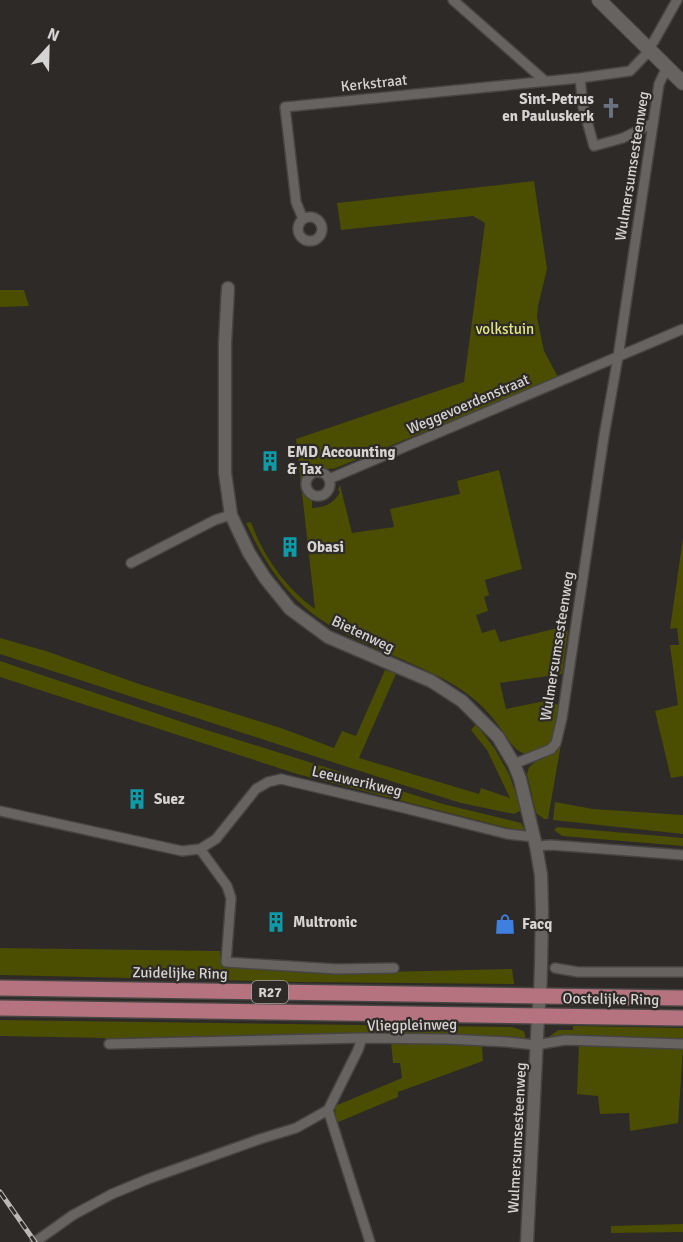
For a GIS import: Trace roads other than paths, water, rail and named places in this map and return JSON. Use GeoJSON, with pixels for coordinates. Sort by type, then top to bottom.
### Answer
{"type":"FeatureCollection","features":[{"type":"Feature","properties":{"kind":"highway","name":"Zuidelijke Ring"},"geometry":{"type":"LineString","coordinates":[[0,988],[540,996]]}},
{"type":"Feature","properties":{"kind":"highway","name":"Oostelijke Ring"},"geometry":{"type":"LineString","coordinates":[[540,996],[683,998]]}},
{"type":"Feature","properties":{"kind":"highway","name":"R27"},"geometry":{"type":"LineString","coordinates":[[0,1008],[538,1016]]}},
{"type":"Feature","properties":{"kind":"highway","name":"Oostelijke Ring"},"geometry":{"type":"LineString","coordinates":[[538,1016],[683,1018]]}},
{"type":"Feature","properties":{"kind":"main road"},"geometry":{"type":"LineString","coordinates":[[599,0],[683,83]]}},
{"type":"Feature","properties":{"kind":"street"},"geometry":{"type":"LineString","coordinates":[[453,0],[545,81]]}},
{"type":"Feature","properties":{"kind":"street","name":"Kerkstraat"},"geometry":{"type":"LineString","coordinates":[[303,219],[296,202],[285,107],[630,71],[649,49],[677,0]]}},
{"type":"Feature","properties":{"kind":"street","name":"Wulmersumsesteenweg"},"geometry":{"type":"LineString","coordinates":[[527,1242],[540,996],[542,894],[535,841],[520,779],[514,764],[551,749],[559,734],[659,84],[667,67]]}},
{"type":"Feature","properties":{"kind":"street"},"geometry":{"type":"LineString","coordinates":[[580,78],[583,107],[594,146],[623,138],[653,123]]}},
{"type":"Feature","properties":{"kind":"street","name":"Bietenweg"},"geometry":{"type":"LineString","coordinates":[[228,288],[225,343],[225,473],[231,515],[249,553],[265,578],[290,609],[328,637],[431,681],[462,701],[498,736],[514,764]]}},
{"type":"Feature","properties":{"kind":"street","name":"Weggevoerdenstraat"},"geometry":{"type":"LineString","coordinates":[[329,479],[683,329]]}},
{"type":"Feature","properties":{"kind":"street"},"geometry":{"type":"LineString","coordinates":[[131,563],[215,520],[231,515]]}},
{"type":"Feature","properties":{"kind":"street","name":"Leeuwerikweg"},"geometry":{"type":"LineString","coordinates":[[200,849],[216,839],[256,789],[268,782],[281,779],[551,845],[683,855]]}},
{"type":"Feature","properties":{"kind":"street"},"geometry":{"type":"LineString","coordinates":[[0,811],[182,851],[200,849],[227,886],[231,898],[226,962],[336,969],[394,968]]}},
{"type":"Feature","properties":{"kind":"street"},"geometry":{"type":"LineString","coordinates":[[555,968],[578,972],[683,972]]}},
{"type":"Feature","properties":{"kind":"street"},"geometry":{"type":"LineString","coordinates":[[109,1044],[362,1038]]}},
{"type":"Feature","properties":{"kind":"street","name":"Vliegpleinweg"},"geometry":{"type":"LineString","coordinates":[[328,1110],[362,1038],[447,1039],[536,1045],[565,1040],[683,1044]]}},
{"type":"Feature","properties":{"kind":"street"},"geometry":{"type":"LineString","coordinates":[[35,1242],[73,1215],[112,1194],[148,1179],[296,1128],[328,1110],[370,1242]]}},
{"type":"Feature","properties":{"kind":"railway"},"geometry":{"type":"LineString","coordinates":[[0,1192],[35,1242]]}},
{"type":"Feature","properties":{"kind":"place","name":"Sint-Petrus en Pauluskerk"},"geometry":{"type":"Point","coordinates":[611,108]}},
{"type":"Feature","properties":{"kind":"place","name":"EMD Accounting & Tax"},"geometry":{"type":"Point","coordinates":[270,461]}},
{"type":"Feature","properties":{"kind":"place","name":"Obasi"},"geometry":{"type":"Point","coordinates":[290,547]}},
{"type":"Feature","properties":{"kind":"place","name":"Suez"},"geometry":{"type":"Point","coordinates":[137,799]}},
{"type":"Feature","properties":{"kind":"place","name":"Multronic"},"geometry":{"type":"Point","coordinates":[276,922]}},
{"type":"Feature","properties":{"kind":"place","name":"Facq"},"geometry":{"type":"Point","coordinates":[505,924]}},
{"type":"Feature","properties":{"kind":"park label","name":"volkstuin"},"geometry":{"type":"Point","coordinates":[505,329]}}]}
